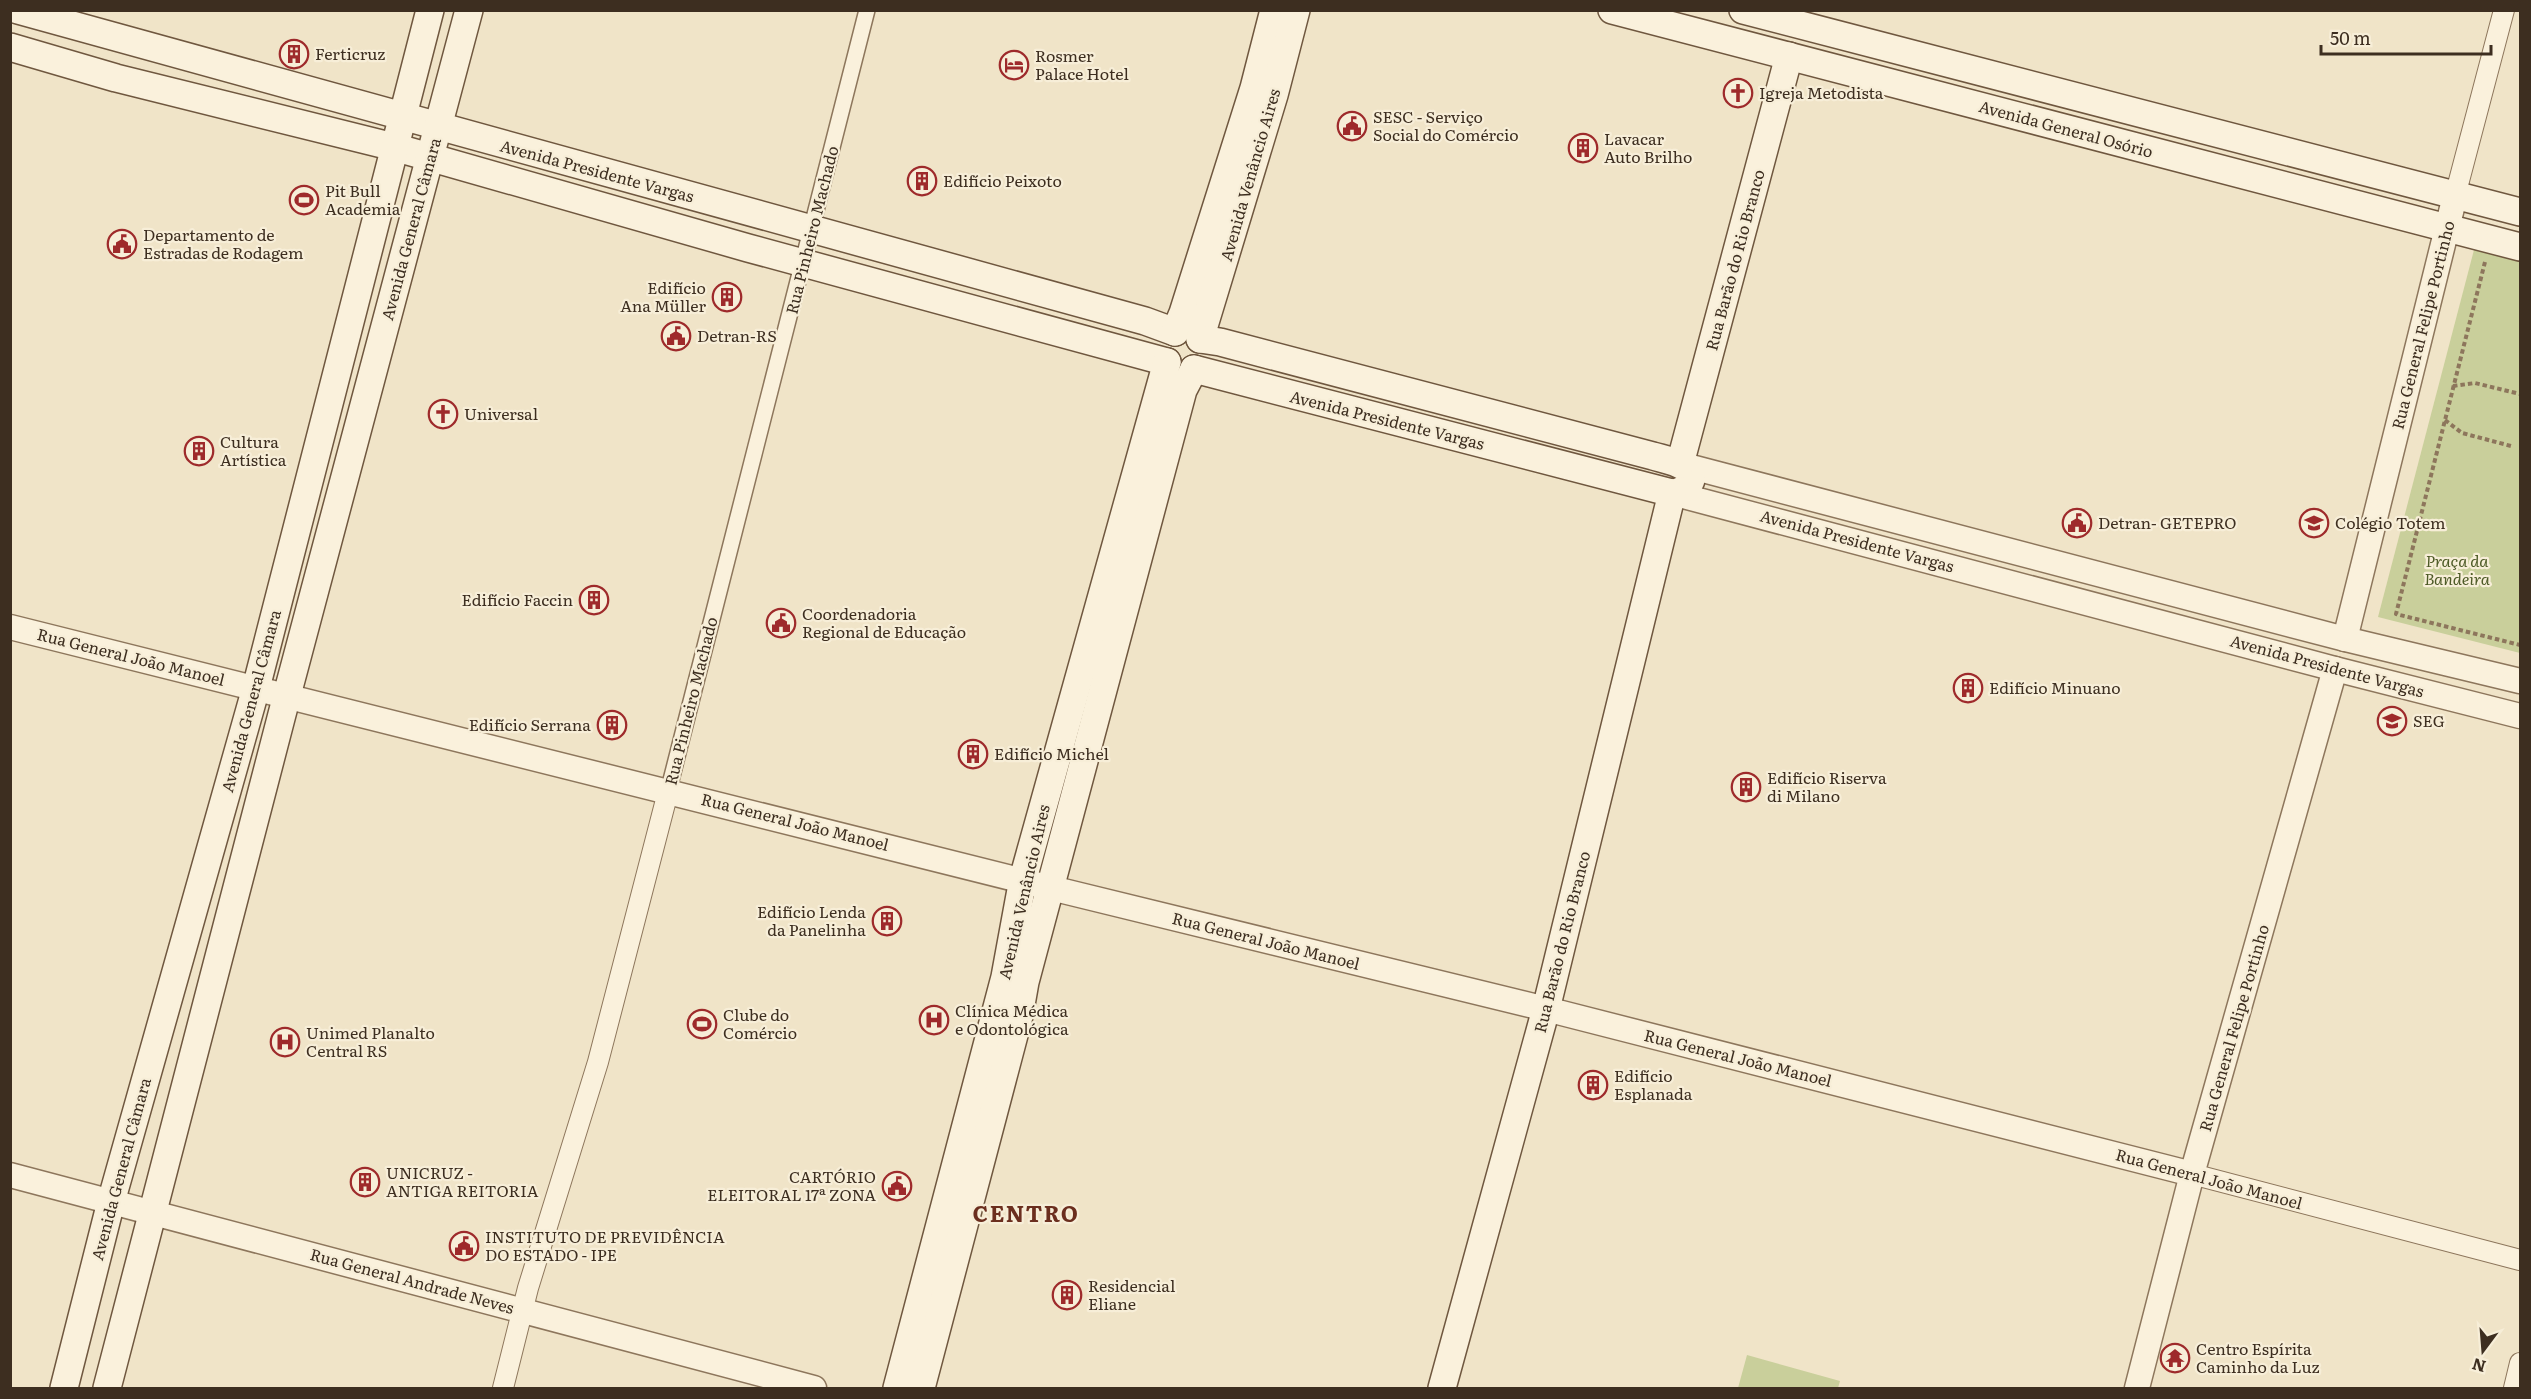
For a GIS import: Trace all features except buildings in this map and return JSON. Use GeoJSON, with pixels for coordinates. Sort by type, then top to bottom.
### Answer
{"type":"FeatureCollection","features":[{"type":"Feature","properties":{"kind":"main road","name":"Avenida Presidente Vargas"},"geometry":{"type":"LineString","coordinates":[[18,10],[1188,335],[1680,464]]}},
{"type":"Feature","properties":{"kind":"main road","name":"Avenida General Câmara"},"geometry":{"type":"LineString","coordinates":[[64,1389],[111,1202],[256,688],[430,10]]}},
{"type":"Feature","properties":{"kind":"main road","name":"Avenida General Câmara"},"geometry":{"type":"LineString","coordinates":[[107,1389],[287,695],[469,10]]}},
{"type":"Feature","properties":{"kind":"main road","name":"Avenida Venâncio Aires"},"geometry":{"type":"LineString","coordinates":[[1264,91],[1274,10]]}},
{"type":"Feature","properties":{"kind":"main road","name":"Avenida Venâncio Aires"},"geometry":{"type":"LineString","coordinates":[[1188,335],[1264,91],[1296,10]]}},
{"type":"Feature","properties":{"kind":"main road","name":"Avenida General Osório"},"geometry":{"type":"LineString","coordinates":[[1612,10],[2520,247]]}},
{"type":"Feature","properties":{"kind":"main road","name":"Avenida General Osório"},"geometry":{"type":"LineString","coordinates":[[1743,10],[1800,18],[2520,212]]}},
{"type":"Feature","properties":{"kind":"main road"},"geometry":{"type":"LineString","coordinates":[[1789,56],[1802,54],[1808,43],[1800,18]]}},
{"type":"Feature","properties":{"kind":"main road","name":"Avenida Presidente Vargas"},"geometry":{"type":"LineString","coordinates":[[10,47],[116,78],[394,147],[430,159],[1167,362]]}},
{"type":"Feature","properties":{"kind":"main road","name":"Rua Barão do Rio Branco"},"geometry":{"type":"LineString","coordinates":[[1680,464],[1789,56]]}},
{"type":"Feature","properties":{"kind":"main road"},"geometry":{"type":"LineString","coordinates":[[1188,335],[1203,355],[1200,364],[1194,369],[1183,372],[1167,362],[1164,356],[1165,348],[1168,338],[1188,335]]}},
{"type":"Feature","properties":{"kind":"main road","name":"Avenida Venâncio Aires"},"geometry":{"type":"LineString","coordinates":[[1015,979],[1023,879],[1167,362]]}},
{"type":"Feature","properties":{"kind":"main road","name":"Avenida Presidente Vargas"},"geometry":{"type":"LineString","coordinates":[[1194,369],[1672,493]]}},
{"type":"Feature","properties":{"kind":"main road","name":"Avenida Venâncio Aires"},"geometry":{"type":"LineString","coordinates":[[921,1389],[1015,979],[1051,888],[1183,390],[1194,369]]}},
{"type":"Feature","properties":{"kind":"main road"},"geometry":{"type":"LineString","coordinates":[[1672,493],[1681,492],[1689,486],[1691,478],[1688,469],[1680,464]]}},
{"type":"Feature","properties":{"kind":"main road","name":"Rua Barão do Rio Branco"},"geometry":{"type":"LineString","coordinates":[[1443,1389],[1546,1010],[1672,493]]}},
{"type":"Feature","properties":{"kind":"main road"},"geometry":{"type":"LineString","coordinates":[[1047,791],[1075,798]]}},
{"type":"Feature","properties":{"kind":"main road","name":"Avenida Venâncio Aires"},"geometry":{"type":"LineString","coordinates":[[897,1389],[992,1074]]}},
{"type":"Feature","properties":{"kind":"street","name":"Rua Pinheiro Machado"},"geometry":{"type":"LineString","coordinates":[[503,1389],[523,1310],[598,1062],[867,10]]}},
{"type":"Feature","properties":{"kind":"street","name":"Rua General Felipe Portinho"},"geometry":{"type":"LineString","coordinates":[[2345,639],[2447,228],[2504,10]]}},
{"type":"Feature","properties":{"kind":"street","name":"Avenida Presidente Vargas"},"geometry":{"type":"LineString","coordinates":[[1680,464],[2345,639],[2520,681]]}},
{"type":"Feature","properties":{"kind":"street","name":"Avenida Presidente Vargas"},"geometry":{"type":"LineString","coordinates":[[1672,493],[2520,716]]}},
{"type":"Feature","properties":{"kind":"street","name":"Rua General João Manoel"},"geometry":{"type":"LineString","coordinates":[[10,627],[1546,1010],[2520,1260]]}},
{"type":"Feature","properties":{"kind":"street"},"geometry":{"type":"LineString","coordinates":[[2335,669],[2346,669],[2356,660],[2355,646],[2345,639]]}},
{"type":"Feature","properties":{"kind":"street","name":"Rua General Felipe Portinho"},"geometry":{"type":"LineString","coordinates":[[2137,1389],[2192,1174],[2335,669]]}},
{"type":"Feature","properties":{"kind":"street","name":"Rua General Andrade Neves"},"geometry":{"type":"LineString","coordinates":[[10,1175],[814,1389]]}},
{"type":"Feature","properties":{"kind":"street"},"geometry":{"type":"LineString","coordinates":[[2514,1389],[2520,1363]]}},
{"type":"Feature","properties":{"kind":"path"},"geometry":{"type":"LineString","coordinates":[[2486,257],[2396,614],[2520,645]]}},
{"type":"Feature","properties":{"kind":"path"},"geometry":{"type":"LineString","coordinates":[[2453,386],[2475,383],[2520,394]]}},
{"type":"Feature","properties":{"kind":"path"},"geometry":{"type":"LineString","coordinates":[[2445,420],[2462,433],[2511,446]]}},
{"type":"Feature","properties":{"kind":"green space","name":"Praça da Bandeira"},"geometry":{"type":"Polygon","coordinates":[[[2475,246],[2520,258],[2520,653],[2378,617],[2475,246]]]}},
{"type":"Feature","properties":{"kind":"green space"},"geometry":{"type":"Polygon","coordinates":[[[1747,1355],[1840,1381],[1838,1388],[1738,1388],[1747,1355]]]}},
{"type":"Feature","properties":{"kind":"place","name":"Ferticruz"},"geometry":{"type":"Point","coordinates":[294,54]}},
{"type":"Feature","properties":{"kind":"place","name":"Rosmer Palace Hotel"},"geometry":{"type":"Point","coordinates":[1014,65]}},
{"type":"Feature","properties":{"kind":"place","name":"Igreja Metodista"},"geometry":{"type":"Point","coordinates":[1738,93]}},
{"type":"Feature","properties":{"kind":"place","name":"SESC - Serviço Social do Comércio"},"geometry":{"type":"Point","coordinates":[1352,126]}},
{"type":"Feature","properties":{"kind":"place","name":"Lavacar Auto Brilho"},"geometry":{"type":"Point","coordinates":[1583,148]}},
{"type":"Feature","properties":{"kind":"place","name":"Edifício Peixoto"},"geometry":{"type":"Point","coordinates":[922,181]}},
{"type":"Feature","properties":{"kind":"place","name":"Pit Bull Academia"},"geometry":{"type":"Point","coordinates":[304,200]}},
{"type":"Feature","properties":{"kind":"place","name":"Departamento de Estradas de Rodagem"},"geometry":{"type":"Point","coordinates":[122,244]}},
{"type":"Feature","properties":{"kind":"place","name":"Edifício Ana Müller"},"geometry":{"type":"Point","coordinates":[727,297]}},
{"type":"Feature","properties":{"kind":"place","name":"Detran-RS"},"geometry":{"type":"Point","coordinates":[676,336]}},
{"type":"Feature","properties":{"kind":"place","name":"Universal"},"geometry":{"type":"Point","coordinates":[443,414]}},
{"type":"Feature","properties":{"kind":"place","name":"Cultura Artística"},"geometry":{"type":"Point","coordinates":[199,451]}},
{"type":"Feature","properties":{"kind":"place","name":"Detran- GETEPRO"},"geometry":{"type":"Point","coordinates":[2077,523]}},
{"type":"Feature","properties":{"kind":"place","name":"Colégio Totem"},"geometry":{"type":"Point","coordinates":[2314,523]}},
{"type":"Feature","properties":{"kind":"place","name":"Edifício Faccin"},"geometry":{"type":"Point","coordinates":[594,600]}},
{"type":"Feature","properties":{"kind":"place","name":"Coordenadoria Regional de Educação"},"geometry":{"type":"Point","coordinates":[781,623]}},
{"type":"Feature","properties":{"kind":"place","name":"Edifício Minuano"},"geometry":{"type":"Point","coordinates":[1968,688]}},
{"type":"Feature","properties":{"kind":"place","name":"SEG"},"geometry":{"type":"Point","coordinates":[2392,721]}},
{"type":"Feature","properties":{"kind":"place","name":"Edifício Serrana"},"geometry":{"type":"Point","coordinates":[612,725]}},
{"type":"Feature","properties":{"kind":"place","name":"Edifício Michel"},"geometry":{"type":"Point","coordinates":[973,754]}},
{"type":"Feature","properties":{"kind":"place","name":"Edifício Riserva di Milano"},"geometry":{"type":"Point","coordinates":[1746,787]}},
{"type":"Feature","properties":{"kind":"place","name":"Edifício Lenda da Panelinha"},"geometry":{"type":"Point","coordinates":[887,921]}},
{"type":"Feature","properties":{"kind":"place","name":"Clínica Médica e Odontológica"},"geometry":{"type":"Point","coordinates":[934,1020]}},
{"type":"Feature","properties":{"kind":"place","name":"Clube do Comércio"},"geometry":{"type":"Point","coordinates":[702,1024]}},
{"type":"Feature","properties":{"kind":"place","name":"Unimed Planalto Central RS"},"geometry":{"type":"Point","coordinates":[285,1042]}},
{"type":"Feature","properties":{"kind":"place","name":"Edifício Esplanada"},"geometry":{"type":"Point","coordinates":[1593,1085]}},
{"type":"Feature","properties":{"kind":"place","name":"UNICRUZ - ANTIGA REITORIA"},"geometry":{"type":"Point","coordinates":[365,1182]}},
{"type":"Feature","properties":{"kind":"place","name":"CARTÓRIO ELEITORAL 17ª ZONA"},"geometry":{"type":"Point","coordinates":[897,1186]}},
{"type":"Feature","properties":{"kind":"place","name":"INSTITUTO DE PREVIDÊNCIA DO ESTADO - IPE"},"geometry":{"type":"Point","coordinates":[464,1246]}},
{"type":"Feature","properties":{"kind":"place","name":"Residencial Eliane"},"geometry":{"type":"Point","coordinates":[1067,1295]}},
{"type":"Feature","properties":{"kind":"place","name":"Centro Espírita Caminho da Luz"},"geometry":{"type":"Point","coordinates":[2175,1358]}},
{"type":"Feature","properties":{"kind":"district","name":"CENTRO"},"geometry":{"type":"Point","coordinates":[1026,1214]}}]}
